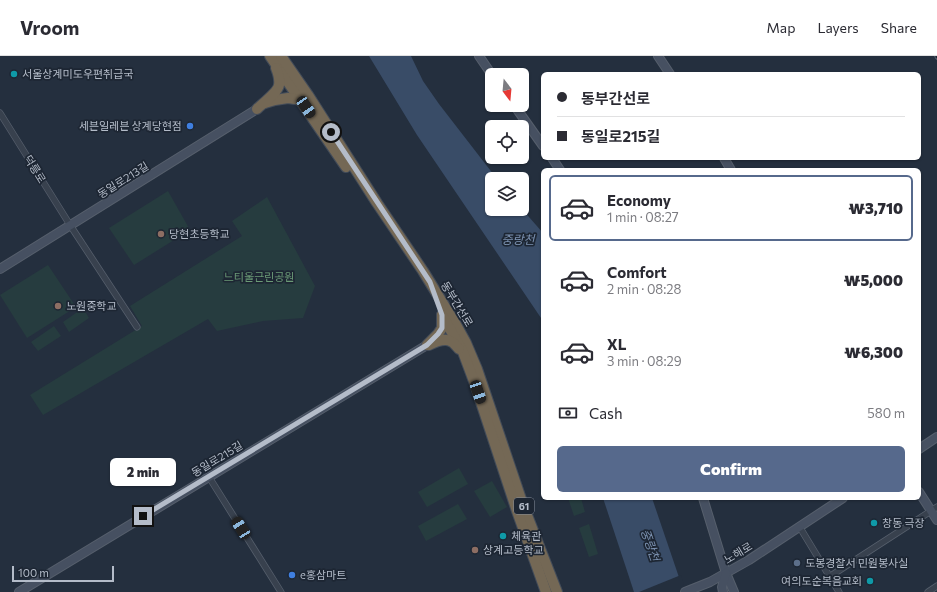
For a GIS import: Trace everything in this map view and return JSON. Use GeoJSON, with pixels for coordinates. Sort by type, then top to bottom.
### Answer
{"type":"FeatureCollection","features":[{"type":"Feature","properties":{"kind":"highway"},"geometry":{"type":"LineString","coordinates":[[275,57],[352,175],[378,203]]}},
{"type":"Feature","properties":{"kind":"highway"},"geometry":{"type":"LineString","coordinates":[[257,109],[276,91],[279,86],[275,57]]}},
{"type":"Feature","properties":{"kind":"highway","name":"동부간선로"},"geometry":{"type":"LineString","coordinates":[[275,57],[308,95],[430,282],[466,343],[477,369],[523,505],[557,592]]}},
{"type":"Feature","properties":{"kind":"highway"},"geometry":{"type":"LineString","coordinates":[[257,109],[275,100],[288,98],[302,100]]}},
{"type":"Feature","properties":{"kind":"highway"},"geometry":{"type":"LineString","coordinates":[[430,282],[442,315],[462,352],[481,400],[517,511],[546,592]]}},
{"type":"Feature","properties":{"kind":"highway"},"geometry":{"type":"LineString","coordinates":[[427,345],[442,328],[442,315]]}},
{"type":"Feature","properties":{"kind":"highway"},"geometry":{"type":"LineString","coordinates":[[427,345],[446,340],[451,341],[462,352]]}},
{"type":"Feature","properties":{"kind":"main road"},"geometry":{"type":"LineString","coordinates":[[479,56],[487,68]]}},
{"type":"Feature","properties":{"kind":"main road"},"geometry":{"type":"LineString","coordinates":[[658,56],[669,72]]}},
{"type":"Feature","properties":{"kind":"main road","name":"동일로213길"},"geometry":{"type":"LineString","coordinates":[[0,269],[257,109]]}},
{"type":"Feature","properties":{"kind":"main road"},"geometry":{"type":"LineString","coordinates":[[519,112],[541,143]]}},
{"type":"Feature","properties":{"kind":"main road","name":"동일로215길"},"geometry":{"type":"LineString","coordinates":[[19,592],[427,345]]}},
{"type":"Feature","properties":{"kind":"main road"},"geometry":{"type":"LineString","coordinates":[[921,448],[937,437]]}},
{"type":"Feature","properties":{"kind":"main road"},"geometry":{"type":"LineString","coordinates":[[921,494],[934,509],[937,520]]}},
{"type":"Feature","properties":{"kind":"main road"},"geometry":{"type":"LineString","coordinates":[[704,500],[726,573],[734,592]]}},
{"type":"Feature","properties":{"kind":"main road","name":"노해로"},"geometry":{"type":"LineString","coordinates":[[686,592],[710,582],[749,560],[840,500]]}},
{"type":"Feature","properties":{"kind":"main road"},"geometry":{"type":"LineString","coordinates":[[723,592],[722,587],[726,573]]}},
{"type":"Feature","properties":{"kind":"street","name":"덕릉로"},"geometry":{"type":"LineString","coordinates":[[0,113],[70,225],[137,327]]}},
{"type":"Feature","properties":{"kind":"street"},"geometry":{"type":"LineString","coordinates":[[209,477],[281,592]]}},
{"type":"Feature","properties":{"kind":"street"},"geometry":{"type":"LineString","coordinates":[[829,577],[934,509]]}},
{"type":"Feature","properties":{"kind":"street"},"geometry":{"type":"LineString","coordinates":[[799,526],[839,592]]}},
{"type":"Feature","properties":{"kind":"street"},"geometry":{"type":"LineString","coordinates":[[928,592],[937,586]]}},
{"type":"Feature","properties":{"kind":"green space"},"geometry":{"type":"Polygon","coordinates":[[[168,191],[190,230],[134,265],[109,228],[168,191]]]}},
{"type":"Feature","properties":{"kind":"green space","name":"느티울근린공원"},"geometry":{"type":"Polygon","coordinates":[[[267,197],[315,286],[303,318],[263,321],[217,331],[208,319],[43,415],[30,395],[142,326],[130,306],[242,236],[232,221],[267,197]]]}},
{"type":"Feature","properties":{"kind":"green space"},"geometry":{"type":"Polygon","coordinates":[[[48,265],[76,307],[27,338],[0,295],[48,265]]]}},
{"type":"Feature","properties":{"kind":"green space"},"geometry":{"type":"Polygon","coordinates":[[[83,308],[89,318],[69,332],[63,322],[83,308]]]}},
{"type":"Feature","properties":{"kind":"green space"},"geometry":{"type":"Polygon","coordinates":[[[54,326],[61,336],[38,351],[31,342],[54,326]]]}},
{"type":"Feature","properties":{"kind":"green space"},"geometry":{"type":"Polygon","coordinates":[[[459,468],[468,484],[427,507],[418,492],[459,468]]]}},
{"type":"Feature","properties":{"kind":"green space"},"geometry":{"type":"Polygon","coordinates":[[[492,481],[507,507],[490,517],[474,491],[492,481]]]}},
{"type":"Feature","properties":{"kind":"green space"},"geometry":{"type":"Polygon","coordinates":[[[569,500],[582,500],[585,512],[574,516],[569,500]]]}},
{"type":"Feature","properties":{"kind":"green space"},"geometry":{"type":"Polygon","coordinates":[[[458,504],[467,519],[426,541],[418,526],[458,504]]]}},
{"type":"Feature","properties":{"kind":"green space"},"geometry":{"type":"Polygon","coordinates":[[[589,524],[598,554],[589,557],[579,528],[589,524]]]}},
{"type":"Feature","properties":{"kind":"water","name":"중랑천"},"geometry":{"type":"Polygon","coordinates":[[[369,56],[411,56],[423,81],[492,172],[485,172],[485,216],[528,216],[541,231],[541,318],[417,135],[369,56]]]}},
{"type":"Feature","properties":{"kind":"water","name":"중랑천"},"geometry":{"type":"Polygon","coordinates":[[[604,500],[653,500],[684,592],[634,592],[604,500]]]}},
{"type":"Feature","properties":{"kind":"pier"},"geometry":{"type":"Polygon","coordinates":[[[681,575],[686,592],[639,592],[681,575]]]}},
{"type":"Feature","properties":{"kind":"place","name":"서울상계미도우편취급국"},"geometry":{"type":"Point","coordinates":[14,74]}},
{"type":"Feature","properties":{"kind":"place","name":"세븐일레븐 상계당현점"},"geometry":{"type":"Point","coordinates":[190,126]}},
{"type":"Feature","properties":{"kind":"place","name":"당현초등학교"},"geometry":{"type":"Point","coordinates":[161,234]}},
{"type":"Feature","properties":{"kind":"place","name":"노원중학교"},"geometry":{"type":"Point","coordinates":[58,306]}},
{"type":"Feature","properties":{"kind":"place","name":"창동 극장"},"geometry":{"type":"Point","coordinates":[874,523]}},
{"type":"Feature","properties":{"kind":"place","name":"체육관"},"geometry":{"type":"Point","coordinates":[503,536]}},
{"type":"Feature","properties":{"kind":"place","name":"상계고등학교"},"geometry":{"type":"Point","coordinates":[475,550]}},
{"type":"Feature","properties":{"kind":"place","name":"도봉경찰서 민원봉사실"},"geometry":{"type":"Point","coordinates":[797,563]}},
{"type":"Feature","properties":{"kind":"place","name":"e홍삼마트"},"geometry":{"type":"Point","coordinates":[292,575]}},
{"type":"Feature","properties":{"kind":"place","name":"여의도순복음교회"},"geometry":{"type":"Point","coordinates":[870,581]}},
{"type":"Feature","properties":{"kind":"route"},"geometry":{"type":"LineString","coordinates":[[143,516],[427,345],[442,328],[442,315],[430,282],[331,132]]}}]}
